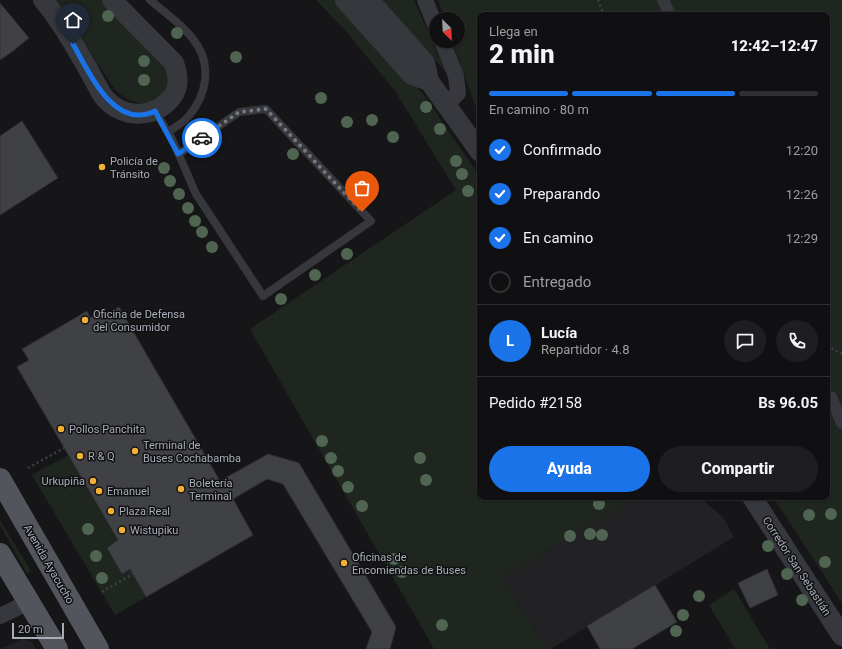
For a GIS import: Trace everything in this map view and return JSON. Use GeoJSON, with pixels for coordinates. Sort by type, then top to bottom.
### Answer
{"type":"FeatureCollection","features":[{"type":"Feature","properties":{"kind":"main road","name":"Avenida Ayacucho"},"geometry":{"type":"LineString","coordinates":[[0,479],[98,649]]}},
{"type":"Feature","properties":{"kind":"main road"},"geometry":{"type":"LineString","coordinates":[[0,554],[57,649]]}},
{"type":"Feature","properties":{"kind":"street"},"geometry":{"type":"LineString","coordinates":[[43,0],[58,18],[104,97],[122,111],[136,115],[150,113],[168,102],[176,91],[178,76],[174,63],[112,0]]}},
{"type":"Feature","properties":{"kind":"street"},"geometry":{"type":"LineString","coordinates":[[345,0],[412,74],[429,81]]}},
{"type":"Feature","properties":{"kind":"street"},"geometry":{"type":"LineString","coordinates":[[369,0],[425,63],[429,81],[477,148]]}},
{"type":"Feature","properties":{"kind":"street"},"geometry":{"type":"LineString","coordinates":[[425,0],[430,12]]}},
{"type":"Feature","properties":{"kind":"street"},"geometry":{"type":"LineString","coordinates":[[664,0],[669,12]]}},
{"type":"Feature","properties":{"kind":"street"},"geometry":{"type":"LineString","coordinates":[[445,48],[456,76],[458,93],[446,105]]}},
{"type":"Feature","properties":{"kind":"street"},"geometry":{"type":"LineString","coordinates":[[830,394],[842,423]]}},
{"type":"Feature","properties":{"kind":"street","name":"Corredor San Sebastián"},"geometry":{"type":"LineString","coordinates":[[754,500],[842,636]]}},
{"type":"Feature","properties":{"kind":"street"},"geometry":{"type":"LineString","coordinates":[[0,616],[29,602]]}},
{"type":"Feature","properties":{"kind":"lane"},"geometry":{"type":"LineString","coordinates":[[150,0],[193,38],[203,54],[204,61],[206,77],[201,99],[187,119],[168,132]]}},
{"type":"Feature","properties":{"kind":"lane"},"geometry":{"type":"LineString","coordinates":[[155,111],[168,132],[196,194],[263,296],[371,221],[266,109],[239,112],[178,154]]}},
{"type":"Feature","properties":{"kind":"path"},"geometry":{"type":"LineString","coordinates":[[598,0],[603,12]]}},
{"type":"Feature","properties":{"kind":"path"},"geometry":{"type":"LineString","coordinates":[[830,348],[842,354]]}},
{"type":"Feature","properties":{"kind":"path"},"geometry":{"type":"LineString","coordinates":[[28,468],[64,448]]}},
{"type":"Feature","properties":{"kind":"path"},"geometry":{"type":"LineString","coordinates":[[102,592],[133,574]]}},
{"type":"Feature","properties":{"kind":"shaded area"},"geometry":{"type":"Polygon","coordinates":[[[52,0],[101,0],[155,51],[165,64],[168,76],[166,88],[163,93],[147,103],[138,103],[124,97],[116,91],[66,17],[52,0]]]}},
{"type":"Feature","properties":{"kind":"shaded area"},"geometry":{"type":"Polygon","coordinates":[[[316,0],[337,0],[424,95],[477,173],[477,500],[632,500],[502,578],[547,649],[434,649],[250,329],[456,190],[395,91],[345,30],[316,0]]]}},
{"type":"Feature","properties":{"kind":"shaded area"},"geometry":{"type":"Polygon","coordinates":[[[380,0],[414,0],[429,34],[429,48],[435,48],[446,72],[380,0]]]}},
{"type":"Feature","properties":{"kind":"shaded area"},"geometry":{"type":"Polygon","coordinates":[[[438,0],[842,0],[842,603],[775,500],[830,500],[830,12],[477,12],[477,111],[455,48],[465,48],[465,12],[442,12],[438,0]]]}},
{"type":"Feature","properties":{"kind":"shaded area"},"geometry":{"type":"Polygon","coordinates":[[[68,455],[118,540],[107,548],[122,574],[130,569],[146,597],[115,615],[32,475],[68,455]]]}},
{"type":"Feature","properties":{"kind":"shaded area"},"geometry":{"type":"Polygon","coordinates":[[[632,500],[703,500],[723,517],[734,537],[551,649],[547,649],[502,578],[632,500]]]}},
{"type":"Feature","properties":{"kind":"shaded area"},"geometry":{"type":"Polygon","coordinates":[[[0,520],[31,571],[27,574],[0,525],[0,520]]]}},
{"type":"Feature","properties":{"kind":"shaded area"},"geometry":{"type":"Polygon","coordinates":[[[734,589],[770,649],[735,649],[709,605],[734,589]]]}},
{"type":"Feature","properties":{"kind":"shaded area"},"geometry":{"type":"Polygon","coordinates":[[[22,639],[32,642],[36,649],[0,649],[22,639]]]}},
{"type":"Feature","properties":{"kind":"building"},"geometry":{"type":"Polygon","coordinates":[[[0,3],[29,38],[0,60],[0,3]]]}},
{"type":"Feature","properties":{"kind":"building"},"geometry":{"type":"Polygon","coordinates":[[[22,121],[58,178],[0,215],[0,136],[22,121]]]}},
{"type":"Feature","properties":{"kind":"building","name":"Terminal de Buses Cochabamba"},"geometry":{"type":"Polygon","coordinates":[[[119,307],[220,481],[268,454],[299,463],[396,627],[390,649],[366,649],[372,632],[283,484],[267,479],[233,499],[253,535],[146,597],[130,569],[122,574],[107,548],[118,540],[17,367],[29,360],[22,349],[87,311],[90,318],[100,312],[102,317],[119,307]]]}},
{"type":"Feature","properties":{"kind":"building"},"geometry":{"type":"Polygon","coordinates":[[[767,569],[778,595],[750,608],[738,583],[767,569]]]}},
{"type":"Feature","properties":{"kind":"building"},"geometry":{"type":"Polygon","coordinates":[[[655,585],[677,622],[632,649],[600,649],[587,626],[655,585]]]}},
{"type":"Feature","properties":{"kind":"way so far"},"geometry":{"type":"LineString","coordinates":[[202,138],[239,112],[266,109],[362,212]]}},
{"type":"Feature","properties":{"kind":"place","name":"Policía de Tránsito"},"geometry":{"type":"Point","coordinates":[102,167]}},
{"type":"Feature","properties":{"kind":"place","name":"Oficina de Defensa del Consumidor"},"geometry":{"type":"Point","coordinates":[85,320]}},
{"type":"Feature","properties":{"kind":"place","name":"Pollos Panchita"},"geometry":{"type":"Point","coordinates":[61,429]}},
{"type":"Feature","properties":{"kind":"place","name":"Terminal de Buses Cochabamba"},"geometry":{"type":"Point","coordinates":[135,451]}},
{"type":"Feature","properties":{"kind":"place","name":"R & Q"},"geometry":{"type":"Point","coordinates":[80,456]}},
{"type":"Feature","properties":{"kind":"place","name":"Urkupiña"},"geometry":{"type":"Point","coordinates":[93,481]}},
{"type":"Feature","properties":{"kind":"place","name":"Boletería Terminal"},"geometry":{"type":"Point","coordinates":[181,489]}},
{"type":"Feature","properties":{"kind":"place","name":"Emanuel"},"geometry":{"type":"Point","coordinates":[99,491]}},
{"type":"Feature","properties":{"kind":"place","name":"Plaza Real"},"geometry":{"type":"Point","coordinates":[111,511]}},
{"type":"Feature","properties":{"kind":"place","name":"Wistupiku"},"geometry":{"type":"Point","coordinates":[122,530]}},
{"type":"Feature","properties":{"kind":"place","name":"Oficinas de Encomiendas de Buses"},"geometry":{"type":"Point","coordinates":[344,563]}},
{"type":"Feature","properties":{"kind":"route"},"geometry":{"type":"LineString","coordinates":[[73,44],[104,97],[122,111],[136,115],[155,111],[172,139],[178,154],[202,138]]}}]}
